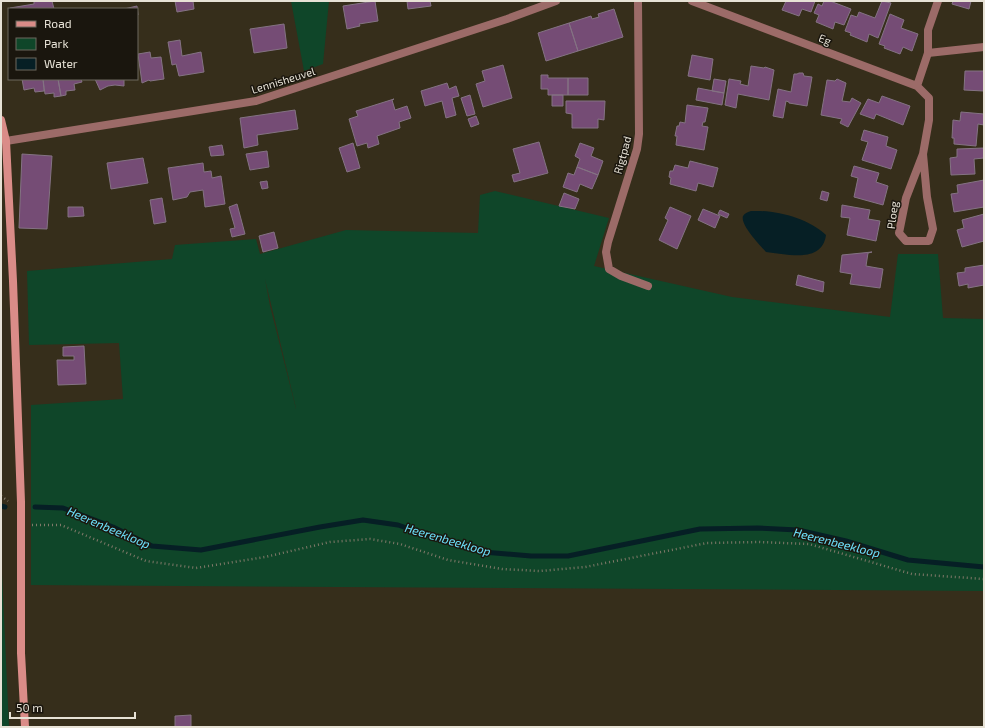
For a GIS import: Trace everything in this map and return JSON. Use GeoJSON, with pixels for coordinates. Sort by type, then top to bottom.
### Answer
{"type":"FeatureCollection","features":[{"type":"Feature","properties":{"kind":"street","name":"Lennisheuvel"},"geometry":{"type":"LineString","coordinates":[[4,143],[256,101],[506,19],[556,1]]}},
{"type":"Feature","properties":{"kind":"street","name":"Rigtpad"},"geometry":{"type":"LineString","coordinates":[[638,1],[639,134],[637,149],[606,252],[609,268],[621,276],[648,286]]}},
{"type":"Feature","properties":{"kind":"street","name":"Eg"},"geometry":{"type":"LineString","coordinates":[[692,1],[918,86]]}},
{"type":"Feature","properties":{"kind":"street"},"geometry":{"type":"LineString","coordinates":[[918,86],[928,53],[928,30],[938,1]]}},
{"type":"Feature","properties":{"kind":"street"},"geometry":{"type":"LineString","coordinates":[[928,53],[984,47]]}},
{"type":"Feature","properties":{"kind":"street","name":"Ploeg"},"geometry":{"type":"LineString","coordinates":[[918,86],[929,98],[929,120],[923,154],[906,198],[899,233],[906,241],[929,241],[933,229],[927,197],[923,154]]}},
{"type":"Feature","properties":{"kind":"street"},"geometry":{"type":"LineString","coordinates":[[1,120],[4,143],[13,281],[21,526],[21,654],[26,727]]}},
{"type":"Feature","properties":{"kind":"path"},"geometry":{"type":"LineString","coordinates":[[21,526],[61,525],[146,561],[196,568],[265,557],[330,542],[370,539],[400,544],[448,560],[502,569],[540,571],[585,567],[707,543],[759,542],[809,544],[912,574],[984,579]]}},
{"type":"Feature","properties":{"kind":"green space"},"geometry":{"type":"Polygon","coordinates":[[[291,1],[329,1],[323,64],[304,71],[291,1]]]}},
{"type":"Feature","properties":{"kind":"green space"},"geometry":{"type":"Polygon","coordinates":[[[495,191],[609,218],[594,266],[732,297],[890,317],[898,254],[938,254],[943,318],[984,319],[984,591],[31,585],[31,405],[123,399],[119,343],[29,345],[27,271],[172,259],[175,245],[256,239],[260,254],[346,230],[478,233],[480,195],[495,191]],[[265,279],[270,306],[296,409],[265,279]]]}},
{"type":"Feature","properties":{"kind":"green space"},"geometry":{"type":"Polygon","coordinates":[[[1,552],[9,727],[1,727],[1,552]]]}},
{"type":"Feature","properties":{"kind":"water"},"geometry":{"type":"Polygon","coordinates":[[[751,211],[771,212],[791,216],[810,224],[826,235],[823,244],[818,250],[811,254],[793,255],[766,252],[747,230],[744,224],[743,216],[751,211]]]}},
{"type":"Feature","properties":{"kind":"building"},"geometry":{"type":"Polygon","coordinates":[[[34,1],[52,1],[54,8],[10,8],[34,4],[34,1]]]}},
{"type":"Feature","properties":{"kind":"building"},"geometry":{"type":"Polygon","coordinates":[[[175,1],[193,1],[194,9],[177,12],[175,1]]]}},
{"type":"Feature","properties":{"kind":"building"},"geometry":{"type":"Polygon","coordinates":[[[375,1],[378,21],[359,24],[360,26],[347,29],[343,6],[375,1]]]}},
{"type":"Feature","properties":{"kind":"building"},"geometry":{"type":"Polygon","coordinates":[[[407,1],[430,1],[431,6],[408,9],[407,1]]]}},
{"type":"Feature","properties":{"kind":"building"},"geometry":{"type":"Polygon","coordinates":[[[786,1],[815,1],[811,12],[802,9],[799,16],[782,10],[786,1]]]}},
{"type":"Feature","properties":{"kind":"building"},"geometry":{"type":"Polygon","coordinates":[[[824,1],[830,1],[851,9],[844,25],[835,22],[833,29],[816,22],[819,15],[814,13],[818,4],[822,6],[824,1]]]}},
{"type":"Feature","properties":{"kind":"building"},"geometry":{"type":"Polygon","coordinates":[[[882,1],[891,3],[878,38],[869,34],[867,42],[850,35],[851,33],[845,31],[851,15],[857,17],[859,12],[875,18],[882,1]]]}},
{"type":"Feature","properties":{"kind":"building"},"geometry":{"type":"Polygon","coordinates":[[[953,1],[971,1],[969,9],[952,4],[953,1]]]}},
{"type":"Feature","properties":{"kind":"building"},"geometry":{"type":"Polygon","coordinates":[[[614,9],[623,37],[578,51],[569,23],[591,16],[592,19],[599,17],[598,14],[614,9]]]}},
{"type":"Feature","properties":{"kind":"building"},"geometry":{"type":"Polygon","coordinates":[[[890,14],[904,20],[901,28],[918,34],[912,51],[903,47],[900,54],[884,48],[885,46],[879,44],[890,14]]]}},
{"type":"Feature","properties":{"kind":"building"},"geometry":{"type":"Polygon","coordinates":[[[569,23],[578,51],[546,61],[538,33],[569,23]]]}},
{"type":"Feature","properties":{"kind":"building"},"geometry":{"type":"Polygon","coordinates":[[[284,24],[287,48],[254,53],[250,29],[284,24]]]}},
{"type":"Feature","properties":{"kind":"building"},"geometry":{"type":"Polygon","coordinates":[[[180,40],[182,56],[201,52],[204,72],[179,76],[176,64],[172,65],[168,42],[180,40]]]}},
{"type":"Feature","properties":{"kind":"building"},"geometry":{"type":"Polygon","coordinates":[[[150,52],[151,58],[161,57],[164,79],[149,80],[142,83],[138,54],[150,52]]]}},
{"type":"Feature","properties":{"kind":"building"},"geometry":{"type":"Polygon","coordinates":[[[692,55],[713,59],[710,80],[688,76],[692,55]]]}},
{"type":"Feature","properties":{"kind":"building"},"geometry":{"type":"Polygon","coordinates":[[[503,65],[512,98],[483,107],[476,84],[485,81],[482,71],[503,65]]]}},
{"type":"Feature","properties":{"kind":"building"},"geometry":{"type":"Polygon","coordinates":[[[751,66],[765,67],[774,70],[769,100],[738,94],[736,108],[725,105],[729,79],[741,81],[740,84],[748,86],[751,66]]]}},
{"type":"Feature","properties":{"kind":"building"},"geometry":{"type":"Polygon","coordinates":[[[965,71],[984,71],[984,91],[964,90],[965,71]]]}},
{"type":"Feature","properties":{"kind":"building"},"geometry":{"type":"Polygon","coordinates":[[[803,73],[804,76],[812,77],[807,106],[789,103],[786,101],[783,118],[773,116],[778,89],[791,92],[794,74],[803,73]]]}},
{"type":"Feature","properties":{"kind":"building"},"geometry":{"type":"Polygon","coordinates":[[[541,75],[548,75],[548,78],[568,78],[568,95],[548,95],[548,89],[541,89],[541,75]]]}},
{"type":"Feature","properties":{"kind":"building"},"geometry":{"type":"Polygon","coordinates":[[[568,78],[588,78],[588,95],[568,95],[568,78]]]}},
{"type":"Feature","properties":{"kind":"building"},"geometry":{"type":"Polygon","coordinates":[[[714,79],[726,81],[724,93],[712,91],[714,79]]]}},
{"type":"Feature","properties":{"kind":"building"},"geometry":{"type":"Polygon","coordinates":[[[837,79],[846,83],[842,101],[850,102],[852,98],[861,103],[848,127],[840,123],[842,119],[821,115],[827,80],[835,81],[837,79]]]}},
{"type":"Feature","properties":{"kind":"building"},"geometry":{"type":"Polygon","coordinates":[[[22,80],[43,80],[44,91],[35,92],[34,88],[24,90],[22,80]]]}},
{"type":"Feature","properties":{"kind":"building"},"geometry":{"type":"Polygon","coordinates":[[[43,80],[58,80],[61,96],[54,97],[54,93],[45,94],[43,80]]]}},
{"type":"Feature","properties":{"kind":"building"},"geometry":{"type":"Polygon","coordinates":[[[58,80],[81,80],[82,82],[74,84],[75,90],[66,91],[66,95],[61,96],[58,80]]]}},
{"type":"Feature","properties":{"kind":"building"},"geometry":{"type":"Polygon","coordinates":[[[95,80],[124,80],[124,86],[108,86],[100,90],[95,80]]]}},
{"type":"Feature","properties":{"kind":"building"},"geometry":{"type":"Polygon","coordinates":[[[447,83],[449,89],[456,86],[459,96],[452,98],[456,115],[446,118],[442,101],[425,106],[421,91],[447,83]]]}},
{"type":"Feature","properties":{"kind":"building"},"geometry":{"type":"Polygon","coordinates":[[[698,88],[724,93],[722,105],[696,100],[698,88]]]}},
{"type":"Feature","properties":{"kind":"building"},"geometry":{"type":"Polygon","coordinates":[[[470,95],[475,114],[467,116],[461,98],[470,95]]]}},
{"type":"Feature","properties":{"kind":"building"},"geometry":{"type":"Polygon","coordinates":[[[552,95],[563,95],[563,106],[552,106],[552,95]]]}},
{"type":"Feature","properties":{"kind":"building"},"geometry":{"type":"Polygon","coordinates":[[[882,96],[910,106],[903,125],[876,114],[874,119],[860,114],[868,99],[879,103],[882,96]]]}},
{"type":"Feature","properties":{"kind":"building"},"geometry":{"type":"Polygon","coordinates":[[[394,99],[392,100],[395,110],[407,106],[411,118],[399,122],[400,128],[377,136],[379,144],[368,148],[367,143],[357,146],[349,119],[358,116],[356,111],[394,99]]]}},
{"type":"Feature","properties":{"kind":"building"},"geometry":{"type":"Polygon","coordinates":[[[566,101],[605,101],[604,120],[598,119],[598,128],[572,128],[572,114],[566,113],[566,101]]]}},
{"type":"Feature","properties":{"kind":"building"},"geometry":{"type":"Polygon","coordinates":[[[687,105],[708,108],[705,122],[703,122],[702,126],[708,127],[704,150],[676,145],[677,136],[675,136],[677,126],[679,126],[680,122],[685,123],[687,105]]]}},
{"type":"Feature","properties":{"kind":"building"},"geometry":{"type":"Polygon","coordinates":[[[295,110],[298,129],[257,135],[258,145],[244,148],[240,118],[295,110]]]}},
{"type":"Feature","properties":{"kind":"building"},"geometry":{"type":"Polygon","coordinates":[[[961,112],[984,114],[984,125],[978,124],[976,146],[954,144],[954,138],[952,138],[953,120],[960,121],[961,112]]]}},
{"type":"Feature","properties":{"kind":"building"},"geometry":{"type":"Polygon","coordinates":[[[476,116],[479,124],[471,127],[468,119],[476,116]]]}},
{"type":"Feature","properties":{"kind":"building"},"geometry":{"type":"Polygon","coordinates":[[[864,130],[888,137],[886,146],[897,150],[891,169],[862,160],[868,142],[861,140],[864,130]]]}},
{"type":"Feature","properties":{"kind":"building"},"geometry":{"type":"Polygon","coordinates":[[[539,142],[548,173],[514,182],[512,175],[520,173],[513,149],[539,142]]]}},
{"type":"Feature","properties":{"kind":"building"},"geometry":{"type":"Polygon","coordinates":[[[353,143],[360,168],[347,172],[339,148],[353,143]]]}},
{"type":"Feature","properties":{"kind":"building"},"geometry":{"type":"Polygon","coordinates":[[[580,143],[594,148],[591,156],[603,161],[598,175],[577,167],[580,159],[575,156],[580,143]]]}},
{"type":"Feature","properties":{"kind":"building"},"geometry":{"type":"Polygon","coordinates":[[[222,145],[224,155],[211,156],[209,147],[222,145]]]}},
{"type":"Feature","properties":{"kind":"building"},"geometry":{"type":"Polygon","coordinates":[[[984,148],[984,158],[974,159],[975,174],[951,175],[950,158],[957,157],[957,149],[984,148]]]}},
{"type":"Feature","properties":{"kind":"building"},"geometry":{"type":"Polygon","coordinates":[[[267,151],[269,167],[250,170],[246,154],[267,151]]]}},
{"type":"Feature","properties":{"kind":"building"},"geometry":{"type":"Polygon","coordinates":[[[22,154],[52,156],[47,229],[19,228],[22,154]]]}},
{"type":"Feature","properties":{"kind":"building"},"geometry":{"type":"Polygon","coordinates":[[[143,158],[148,183],[111,189],[107,163],[143,158]]]}},
{"type":"Feature","properties":{"kind":"building"},"geometry":{"type":"Polygon","coordinates":[[[690,161],[718,168],[713,187],[698,183],[696,191],[670,184],[670,171],[673,171],[675,165],[688,168],[690,161]]]}},
{"type":"Feature","properties":{"kind":"building"},"geometry":{"type":"Polygon","coordinates":[[[203,163],[204,172],[211,171],[212,178],[221,176],[225,204],[205,207],[203,190],[190,192],[187,197],[173,200],[168,168],[203,163]]]}},
{"type":"Feature","properties":{"kind":"building"},"geometry":{"type":"Polygon","coordinates":[[[854,166],[879,173],[876,182],[888,186],[883,205],[854,197],[858,178],[851,176],[854,166]]]}},
{"type":"Feature","properties":{"kind":"building"},"geometry":{"type":"Polygon","coordinates":[[[577,167],[598,175],[592,189],[580,184],[577,192],[563,187],[568,173],[574,175],[577,167]]]}},
{"type":"Feature","properties":{"kind":"building"},"geometry":{"type":"Polygon","coordinates":[[[984,180],[984,207],[954,212],[951,194],[958,193],[957,185],[984,180]]]}},
{"type":"Feature","properties":{"kind":"building"},"geometry":{"type":"Polygon","coordinates":[[[267,181],[268,188],[262,189],[260,182],[267,181]]]}},
{"type":"Feature","properties":{"kind":"building"},"geometry":{"type":"Polygon","coordinates":[[[822,191],[829,193],[827,201],[820,199],[822,191]]]}},
{"type":"Feature","properties":{"kind":"building"},"geometry":{"type":"Polygon","coordinates":[[[564,193],[579,199],[575,209],[559,206],[564,193]]]}},
{"type":"Feature","properties":{"kind":"building"},"geometry":{"type":"Polygon","coordinates":[[[162,198],[166,222],[154,224],[150,200],[162,198]]]}},
{"type":"Feature","properties":{"kind":"building"},"geometry":{"type":"Polygon","coordinates":[[[237,204],[245,234],[232,237],[230,229],[235,228],[229,207],[237,204]]]}},
{"type":"Feature","properties":{"kind":"building"},"geometry":{"type":"Polygon","coordinates":[[[842,205],[870,210],[868,219],[880,221],[876,241],[847,235],[850,218],[841,217],[842,205]]]}},
{"type":"Feature","properties":{"kind":"building"},"geometry":{"type":"Polygon","coordinates":[[[68,207],[83,207],[84,216],[68,217],[68,207]]]}},
{"type":"Feature","properties":{"kind":"building"},"geometry":{"type":"Polygon","coordinates":[[[670,207],[691,216],[677,249],[659,240],[668,220],[665,218],[670,207]]]}},
{"type":"Feature","properties":{"kind":"building"},"geometry":{"type":"Polygon","coordinates":[[[703,209],[720,216],[715,228],[698,220],[703,209]]]}},
{"type":"Feature","properties":{"kind":"building"},"geometry":{"type":"Polygon","coordinates":[[[720,210],[729,214],[727,218],[718,214],[720,210]]]}},
{"type":"Feature","properties":{"kind":"building"},"geometry":{"type":"Polygon","coordinates":[[[984,214],[984,241],[962,247],[957,230],[964,228],[962,220],[984,214]]]}},
{"type":"Feature","properties":{"kind":"building"},"geometry":{"type":"Polygon","coordinates":[[[274,232],[278,248],[263,252],[259,236],[274,232]]]}},
{"type":"Feature","properties":{"kind":"building"},"geometry":{"type":"Polygon","coordinates":[[[872,252],[868,253],[866,266],[883,269],[880,288],[850,284],[852,274],[840,272],[842,255],[872,252]]]}},
{"type":"Feature","properties":{"kind":"building"},"geometry":{"type":"Polygon","coordinates":[[[984,265],[984,285],[968,288],[968,284],[959,286],[957,273],[965,272],[965,268],[984,265]]]}},
{"type":"Feature","properties":{"kind":"building"},"geometry":{"type":"Polygon","coordinates":[[[798,275],[824,282],[823,292],[796,285],[798,275]]]}},
{"type":"Feature","properties":{"kind":"building"},"geometry":{"type":"Polygon","coordinates":[[[84,346],[86,384],[58,385],[57,360],[74,360],[74,356],[63,356],[63,347],[84,346]]]}},
{"type":"Feature","properties":{"kind":"building"},"geometry":{"type":"Polygon","coordinates":[[[191,715],[191,727],[175,727],[175,716],[191,715]]]}},
{"type":"Feature","properties":{"kind":"waterway","name":"Heerenbeekloop"},"geometry":{"type":"LineString","coordinates":[[1,506],[5,507]]}},
{"type":"Feature","properties":{"kind":"waterway","name":"Heerenbeekloop"},"geometry":{"type":"LineString","coordinates":[[35,507],[63,508],[113,527],[152,546],[201,550],[363,520],[398,525],[483,552],[531,556],[568,556],[700,529],[758,528],[798,530],[846,541],[908,560],[984,567]]}}]}
